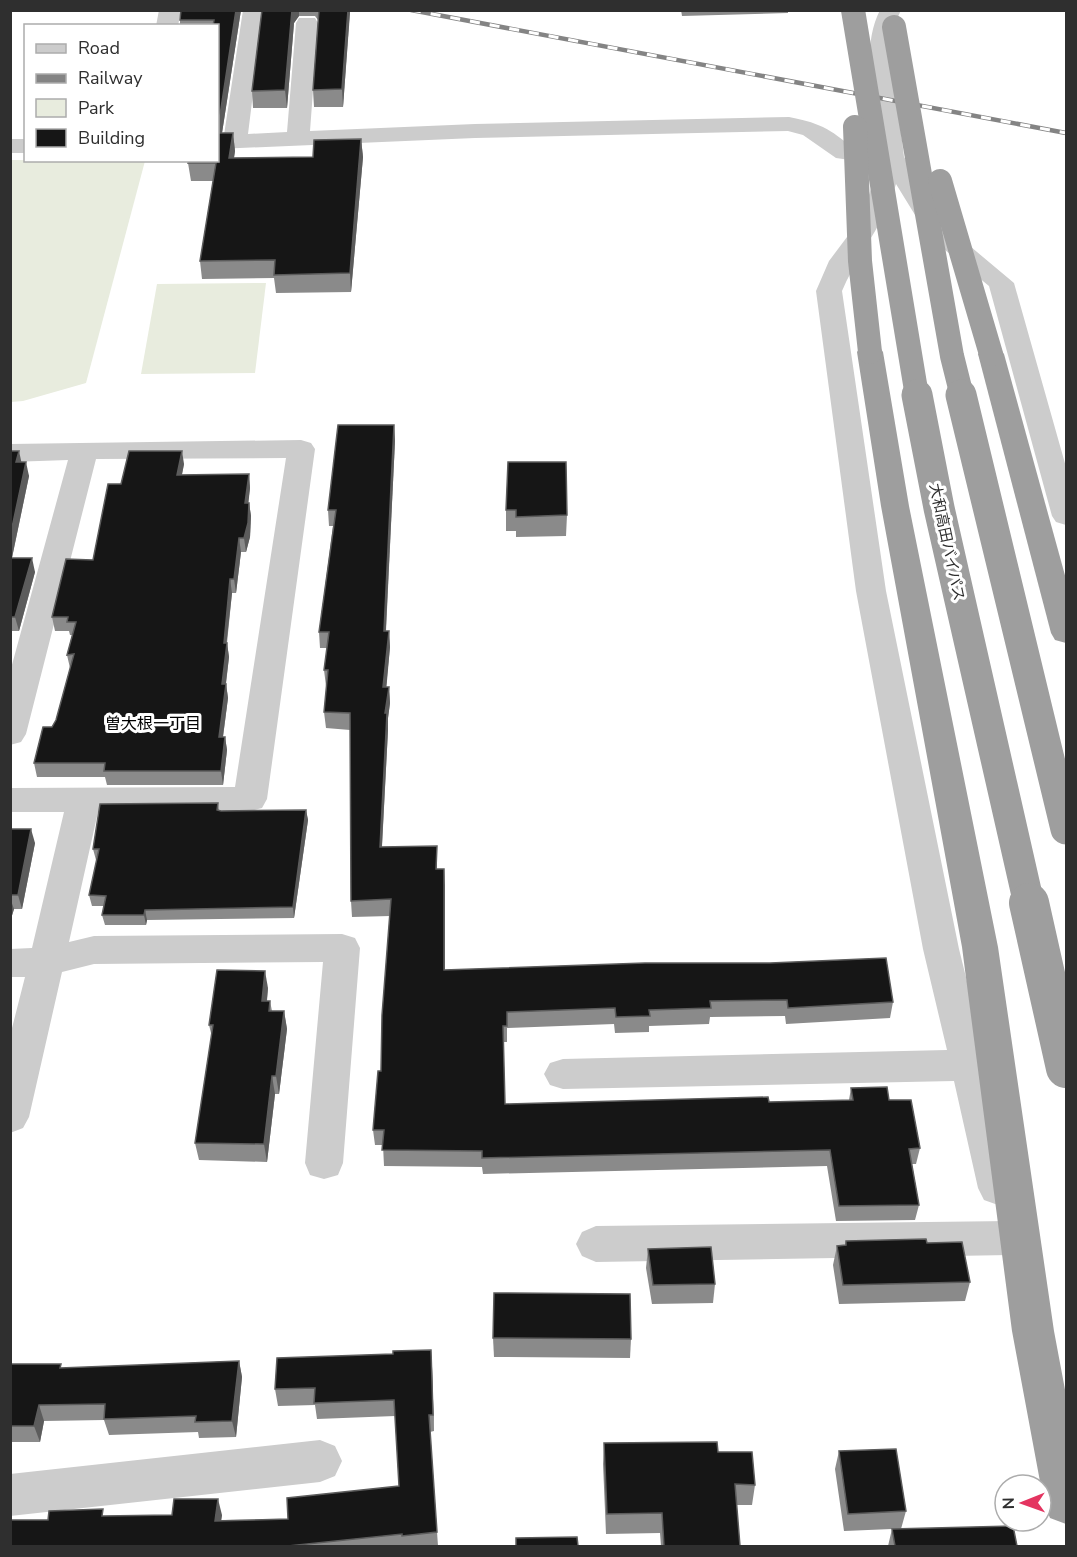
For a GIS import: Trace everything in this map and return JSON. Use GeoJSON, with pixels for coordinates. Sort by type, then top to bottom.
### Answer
{"type":"FeatureCollection","features":[{"type":"Feature","properties":{"kind":"highway"},"geometry":{"type":"LineString","coordinates":[[852,10],[860,261],[870,352],[897,517],[980,947],[1033,1331],[1066,1503]]}},
{"type":"Feature","properties":{"kind":"highway","name":"大和高田バイパス"},"geometry":{"type":"LineString","coordinates":[[852,10],[908,351],[937,497],[1066,1068]]}},
{"type":"Feature","properties":{"kind":"highway"},"geometry":{"type":"LineString","coordinates":[[889,24],[991,354],[1066,633]]}},
{"type":"Feature","properties":{"kind":"highway"},"geometry":{"type":"LineString","coordinates":[[889,24],[952,356],[1066,829]]}},
{"type":"Feature","properties":{"kind":"street"},"geometry":{"type":"LineString","coordinates":[[852,10],[869,28],[889,24],[892,157],[879,202],[865,231],[842,261],[829,291],[871,591],[941,949],[1033,1331]]}},
{"type":"Feature","properties":{"kind":"street"},"geometry":{"type":"LineString","coordinates":[[252,13],[226,141],[298,137],[789,124],[811,130],[844,153],[868,157],[892,157]]}},
{"type":"Feature","properties":{"kind":"street"},"geometry":{"type":"LineString","coordinates":[[298,137],[307,23]]}},
{"type":"Feature","properties":{"kind":"street"},"geometry":{"type":"LineString","coordinates":[[892,157],[937,231],[1001,283],[1066,516]]}},
{"type":"Feature","properties":{"kind":"street"},"geometry":{"type":"LineString","coordinates":[[10,453],[301,449],[250,799],[10,800]]}},
{"type":"Feature","properties":{"kind":"street"},"geometry":{"type":"LineString","coordinates":[[10,734],[84,451]]}},
{"type":"Feature","properties":{"kind":"street"},"geometry":{"type":"LineString","coordinates":[[10,1118],[28,963],[84,800]]}},
{"type":"Feature","properties":{"kind":"street"},"geometry":{"type":"LineString","coordinates":[[28,963],[94,950],[342,948],[324,1163]]}},
{"type":"Feature","properties":{"kind":"street"},"geometry":{"type":"LineString","coordinates":[[563,1074],[969,1065]]}},
{"type":"Feature","properties":{"kind":"street"},"geometry":{"type":"LineString","coordinates":[[596,1244],[1010,1238]]}},
{"type":"Feature","properties":{"kind":"street"},"geometry":{"type":"LineString","coordinates":[[10,1495],[320,1461]]}},
{"type":"Feature","properties":{"kind":"green space"},"geometry":{"type":"Polygon","coordinates":[[[10,160],[145,162],[86,383],[23,401],[11,402],[10,160]]]}},
{"type":"Feature","properties":{"kind":"green space"},"geometry":{"type":"Polygon","coordinates":[[[266,283],[255,373],[141,374],[157,284],[266,283]]]}},
{"type":"Feature","properties":{"kind":"building"},"geometry":{"type":"Polygon","coordinates":[[[181,10],[236,10],[219,116],[219,24],[213,24],[214,20],[180,20],[181,10]]]}},
{"type":"Feature","properties":{"kind":"building"},"geometry":{"type":"Polygon","coordinates":[[[262,10],[292,10],[285,90],[252,91],[262,10]]]}},
{"type":"Feature","properties":{"kind":"building"},"geometry":{"type":"Polygon","coordinates":[[[319,10],[348,10],[342,89],[313,90],[319,10]]]}},
{"type":"Feature","properties":{"kind":"building"},"geometry":{"type":"Polygon","coordinates":[[[219,133],[233,133],[229,158],[313,157],[314,140],[361,139],[350,273],[274,275],[275,260],[200,261],[216,163],[188,163],[219,162],[219,133]]]}},
{"type":"Feature","properties":{"kind":"building"},"geometry":{"type":"Polygon","coordinates":[[[338,425],[394,425],[384,631],[389,631],[383,687],[389,687],[385,713],[387,713],[380,847],[437,846],[436,869],[444,869],[444,970],[645,963],[770,963],[886,958],[893,1002],[788,1008],[787,1000],[710,1001],[711,1008],[649,1010],[650,1016],[616,1017],[615,1008],[507,1012],[507,1026],[503,1026],[505,1104],[768,1097],[769,1102],[853,1100],[851,1088],[887,1087],[889,1100],[911,1100],[920,1148],[909,1149],[919,1205],[839,1206],[830,1150],[482,1158],[482,1151],[382,1150],[384,1130],[373,1130],[378,1071],[381,1071],[382,1015],[391,899],[351,901],[350,713],[324,712],[328,670],[324,670],[329,632],[319,632],[336,510],[328,510],[338,425]]]}},
{"type":"Feature","properties":{"kind":"building"},"geometry":{"type":"Polygon","coordinates":[[[10,451],[19,451],[16,462],[26,462],[10,537],[10,451]]]}},
{"type":"Feature","properties":{"kind":"building"},"geometry":{"type":"Polygon","coordinates":[[[129,451],[182,451],[177,475],[249,474],[245,503],[249,503],[248,523],[244,538],[239,538],[234,579],[230,579],[224,643],[227,643],[222,684],[226,684],[219,737],[225,737],[221,771],[104,771],[105,763],[34,763],[43,727],[52,727],[56,720],[74,654],[67,655],[76,622],[67,622],[68,617],[52,617],[66,559],[93,560],[108,484],[121,484],[129,451]]]}},
{"type":"Feature","properties":{"kind":"building"},"geometry":{"type":"Polygon","coordinates":[[[508,462],[566,462],[567,515],[516,517],[516,510],[506,510],[508,462]]]}},
{"type":"Feature","properties":{"kind":"building"},"geometry":{"type":"Polygon","coordinates":[[[10,558],[32,558],[15,617],[10,617],[10,558]]]}},
{"type":"Feature","properties":{"kind":"building"},"geometry":{"type":"Polygon","coordinates":[[[218,803],[217,810],[221,811],[306,810],[293,907],[145,910],[144,915],[102,915],[106,896],[89,895],[99,849],[93,849],[100,804],[218,803]]]}},
{"type":"Feature","properties":{"kind":"building"},"geometry":{"type":"Polygon","coordinates":[[[10,829],[31,829],[18,895],[10,895],[10,829]]]}},
{"type":"Feature","properties":{"kind":"building"},"geometry":{"type":"Polygon","coordinates":[[[217,970],[265,971],[262,1001],[270,1001],[269,1011],[284,1011],[276,1076],[272,1076],[264,1144],[195,1143],[213,1025],[209,1025],[217,970]]]}},
{"type":"Feature","properties":{"kind":"building"},"geometry":{"type":"Polygon","coordinates":[[[926,1239],[927,1243],[962,1242],[970,1282],[843,1285],[837,1246],[846,1245],[846,1241],[926,1239]]]}},
{"type":"Feature","properties":{"kind":"building"},"geometry":{"type":"Polygon","coordinates":[[[711,1247],[715,1284],[653,1285],[648,1249],[711,1247]]]}},
{"type":"Feature","properties":{"kind":"building"},"geometry":{"type":"Polygon","coordinates":[[[494,1293],[630,1294],[631,1339],[493,1338],[494,1293]]]}},
{"type":"Feature","properties":{"kind":"building"},"geometry":{"type":"Polygon","coordinates":[[[431,1350],[433,1415],[429,1415],[437,1532],[288,1546],[10,1546],[10,1520],[48,1520],[49,1511],[103,1509],[102,1516],[172,1515],[174,1499],[218,1499],[215,1521],[288,1519],[287,1498],[399,1486],[394,1400],[314,1403],[315,1388],[275,1389],[277,1358],[393,1354],[393,1351],[431,1350]]]}},
{"type":"Feature","properties":{"kind":"building"},"geometry":{"type":"Polygon","coordinates":[[[239,1361],[232,1421],[195,1422],[196,1416],[104,1419],[105,1404],[39,1405],[34,1426],[10,1426],[10,1364],[61,1364],[60,1368],[239,1361]]]}},
{"type":"Feature","properties":{"kind":"building"},"geometry":{"type":"Polygon","coordinates":[[[717,1442],[718,1452],[752,1452],[755,1485],[735,1484],[740,1546],[664,1546],[662,1513],[607,1514],[604,1443],[717,1442]]]}},
{"type":"Feature","properties":{"kind":"building"},"geometry":{"type":"Polygon","coordinates":[[[896,1449],[906,1511],[848,1514],[839,1451],[896,1449]]]}},
{"type":"Feature","properties":{"kind":"building"},"geometry":{"type":"Polygon","coordinates":[[[993,1526],[993,1533],[1014,1533],[1017,1546],[895,1546],[892,1529],[993,1526]]]}},
{"type":"Feature","properties":{"kind":"building"},"geometry":{"type":"Polygon","coordinates":[[[577,1537],[578,1546],[516,1546],[516,1538],[577,1537]]]}},
{"type":"Feature","properties":{"kind":"railway"},"geometry":{"type":"LineString","coordinates":[[411,10],[1066,133]]}},
{"type":"Feature","properties":{"kind":"district","name":"曽大根一丁目"},"geometry":{"type":"Point","coordinates":[153,724]}}]}
